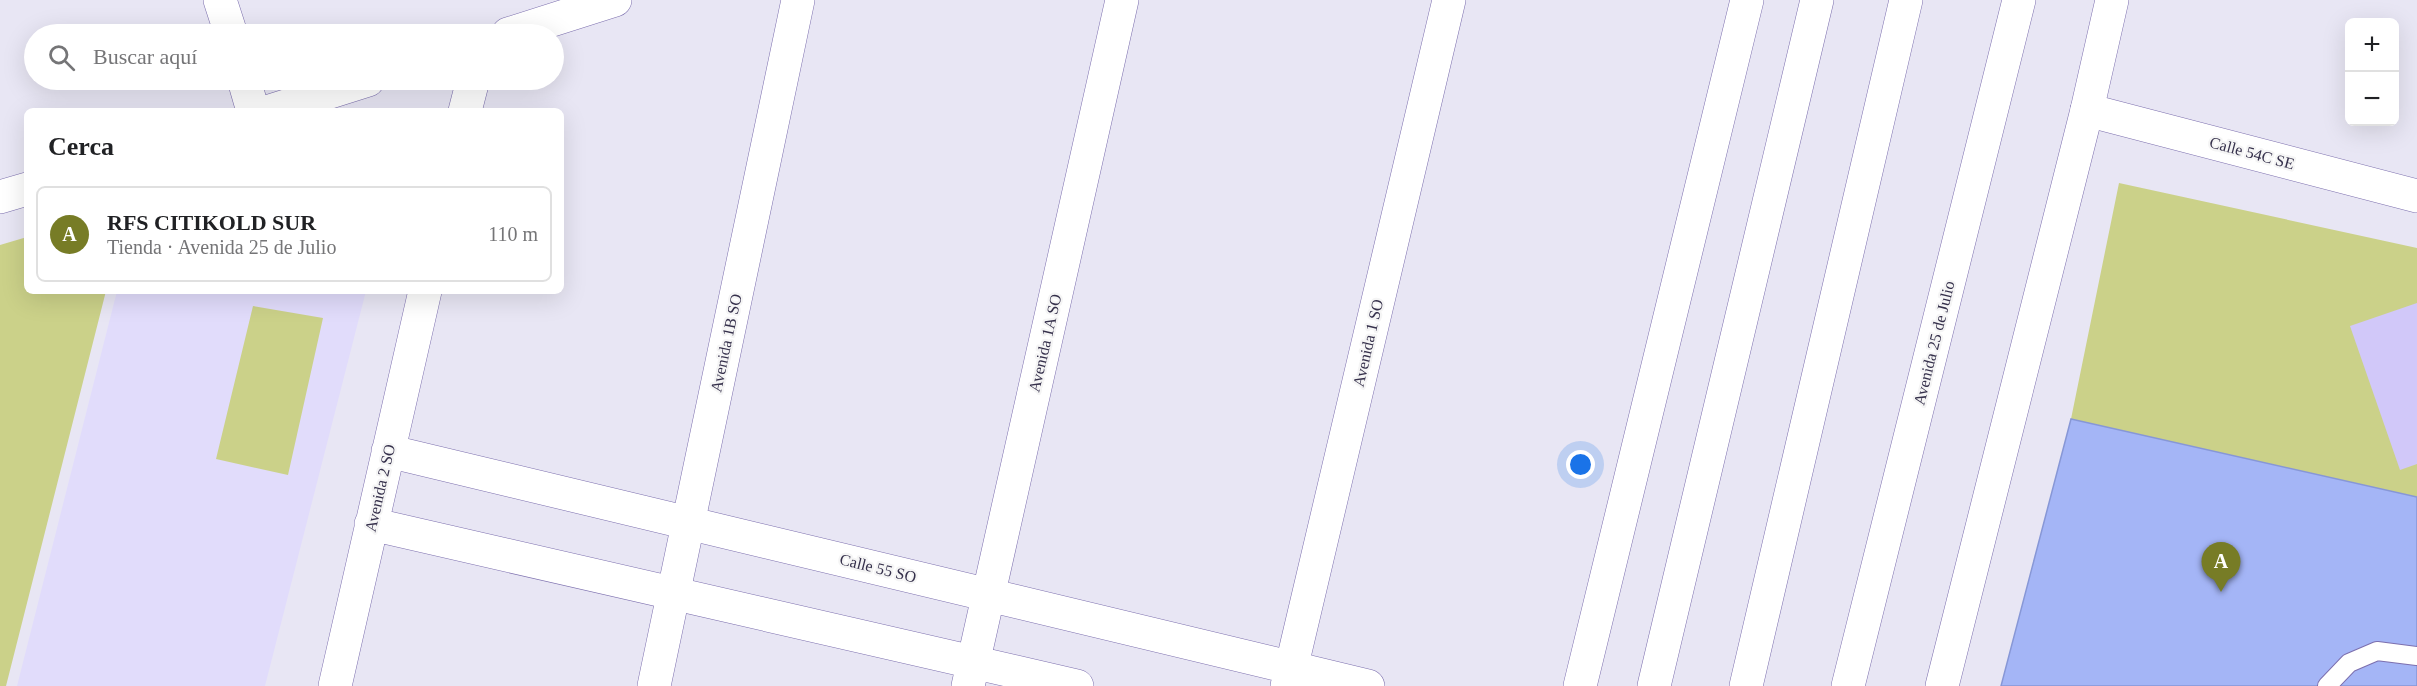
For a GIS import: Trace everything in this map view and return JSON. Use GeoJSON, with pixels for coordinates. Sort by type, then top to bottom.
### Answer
{"type":"FeatureCollection","features":[{"type":"Feature","properties":{"kind":"street"},"geometry":{"type":"LineString","coordinates":[[220,0],[228,24]]}},
{"type":"Feature","properties":{"kind":"street"},"geometry":{"type":"LineString","coordinates":[[521,24],[537,12],[615,0]]}},
{"type":"Feature","properties":{"kind":"street","name":"Avenida 1B SO"},"geometry":{"type":"LineString","coordinates":[[654,686],[798,0]]}},
{"type":"Feature","properties":{"kind":"street","name":"Avenida 1A SO"},"geometry":{"type":"LineString","coordinates":[[970,674],[1122,0]]}},
{"type":"Feature","properties":{"kind":"street","name":"Avenida 1 SO"},"geometry":{"type":"LineString","coordinates":[[1290,677],[1449,0]]}},
{"type":"Feature","properties":{"kind":"street"},"geometry":{"type":"LineString","coordinates":[[1580,686],[1747,0]]}},
{"type":"Feature","properties":{"kind":"street"},"geometry":{"type":"LineString","coordinates":[[1654,686],[1817,0]]}},
{"type":"Feature","properties":{"kind":"street"},"geometry":{"type":"LineString","coordinates":[[1889,0],[1891,59]]}},
{"type":"Feature","properties":{"kind":"street"},"geometry":{"type":"LineString","coordinates":[[1746,686],[1906,0]]}},
{"type":"Feature","properties":{"kind":"street","name":"Avenida 25 de Julio"},"geometry":{"type":"LineString","coordinates":[[1848,686],[2019,0]]}},
{"type":"Feature","properties":{"kind":"street"},"geometry":{"type":"LineString","coordinates":[[2087,110],[2088,0]]}},
{"type":"Feature","properties":{"kind":"street"},"geometry":{"type":"LineString","coordinates":[[1942,686],[2087,110],[2112,0]]}},
{"type":"Feature","properties":{"kind":"street"},"geometry":{"type":"LineString","coordinates":[[247,90],[252,108]]}},
{"type":"Feature","properties":{"kind":"street"},"geometry":{"type":"LineString","coordinates":[[279,108],[336,90]]}},
{"type":"Feature","properties":{"kind":"street"},"geometry":{"type":"LineString","coordinates":[[466,108],[470,90]]}},
{"type":"Feature","properties":{"kind":"street","name":"Calle 54C SE"},"geometry":{"type":"LineString","coordinates":[[2087,110],[2417,196]]}},
{"type":"Feature","properties":{"kind":"street"},"geometry":{"type":"LineString","coordinates":[[0,197],[24,190]]}},
{"type":"Feature","properties":{"kind":"street","name":"Avenida 2 SO"},"geometry":{"type":"LineString","coordinates":[[335,686],[424,294]]}},
{"type":"Feature","properties":{"kind":"street","name":"Calle 55 SO"},"geometry":{"type":"LineString","coordinates":[[388,451],[988,595],[1290,677],[1368,686]]}},
{"type":"Feature","properties":{"kind":"street"},"geometry":{"type":"LineString","coordinates":[[371,524],[673,593],[970,674],[1077,686]]}},
{"type":"Feature","properties":{"kind":"lane"},"geometry":{"type":"LineString","coordinates":[[2327,686],[2349,663],[2377,651],[2417,656]]}},
{"type":"Feature","properties":{"kind":"shaded area"},"geometry":{"type":"Polygon","coordinates":[[[116,294],[365,294],[265,686],[17,686],[116,294]]]}},
{"type":"Feature","properties":{"kind":"shaded area"},"geometry":{"type":"Polygon","coordinates":[[[2417,303],[2417,464],[2400,470],[2350,326],[2417,303]]]}},
{"type":"Feature","properties":{"kind":"green space"},"geometry":{"type":"Polygon","coordinates":[[[2119,183],[2417,248],[2417,497],[2071,419],[2119,183]]]}},
{"type":"Feature","properties":{"kind":"green space"},"geometry":{"type":"Polygon","coordinates":[[[24,238],[24,294],[105,294],[6,686],[0,686],[0,245],[24,238]]]}},
{"type":"Feature","properties":{"kind":"green space"},"geometry":{"type":"Polygon","coordinates":[[[253,306],[323,318],[288,475],[216,459],[253,306]]]}},
{"type":"Feature","properties":{"kind":"building"},"geometry":{"type":"Polygon","coordinates":[[[2071,419],[2417,497],[2417,686],[2001,686],[2071,419]]]}},
{"type":"Feature","properties":{"kind":"place","name":"RFS CITIKOLD SUR"},"geometry":{"type":"Point","coordinates":[2221,592]}}]}
